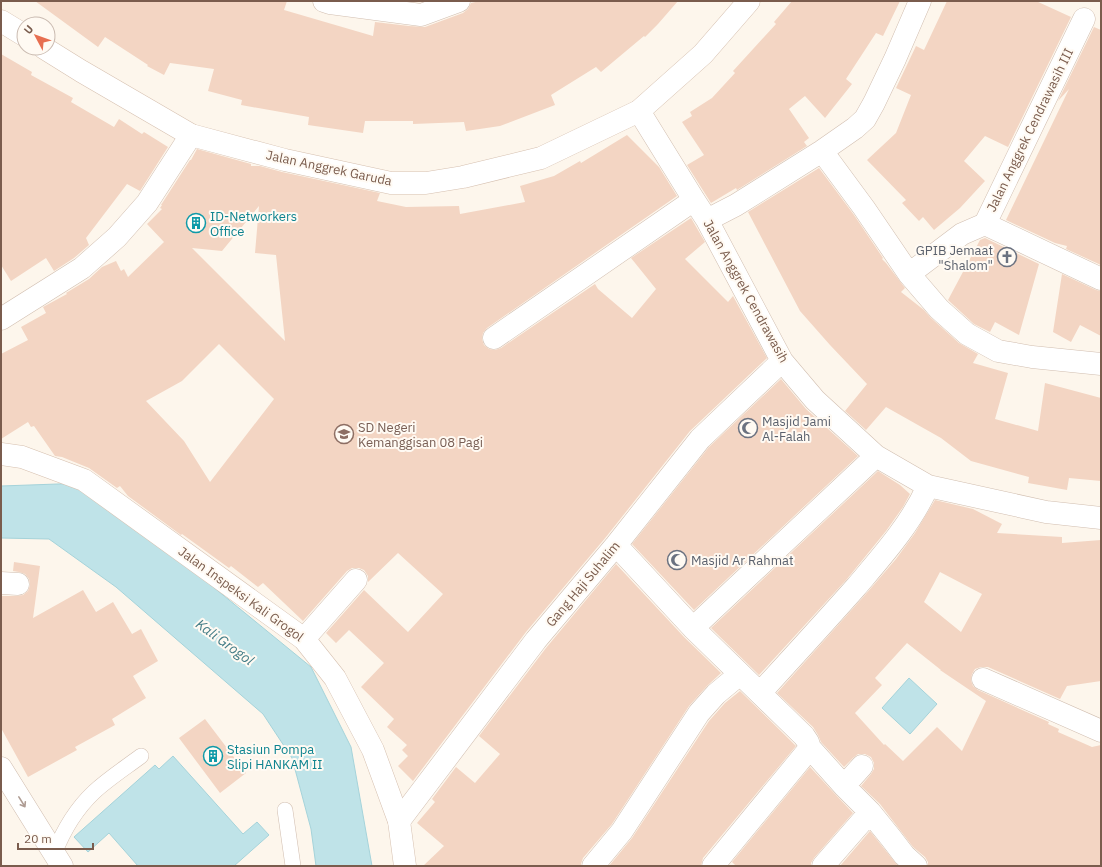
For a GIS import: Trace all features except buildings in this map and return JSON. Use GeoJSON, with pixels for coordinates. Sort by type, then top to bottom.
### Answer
{"type":"FeatureCollection","features":[{"type":"Feature","properties":{"kind":"street"},"geometry":{"type":"LineString","coordinates":[[324,1],[421,16],[459,1]]}},
{"type":"Feature","properties":{"kind":"street","name":"Jalan Anggrek Garuda"},"geometry":{"type":"LineString","coordinates":[[56,55],[191,135],[285,160],[391,183],[426,183],[463,177],[541,158],[640,111],[703,54],[749,1]]}},
{"type":"Feature","properties":{"kind":"street"},"geometry":{"type":"LineString","coordinates":[[707,220],[736,205],[822,151],[855,128],[865,119],[896,59],[920,1]]}},
{"type":"Feature","properties":{"kind":"street","name":"Jalan Anggrek Cendrawasih III"},"geometry":{"type":"LineString","coordinates":[[909,274],[962,234],[985,224],[1084,19]]}},
{"type":"Feature","properties":{"kind":"street"},"geometry":{"type":"LineString","coordinates":[[1,21],[16,30]]}},
{"type":"Feature","properties":{"kind":"street","name":"Jalan Anggrek Cendrawasih"},"geometry":{"type":"LineString","coordinates":[[640,111],[707,220],[782,361],[815,400],[876,456],[928,486],[1046,512],[1101,518]]}},
{"type":"Feature","properties":{"kind":"street"},"geometry":{"type":"LineString","coordinates":[[1,319],[82,268],[117,237],[148,203],[191,135]]}},
{"type":"Feature","properties":{"kind":"street"},"geometry":{"type":"LineString","coordinates":[[822,151],[864,208],[909,274],[938,309],[967,334],[998,351],[1032,357],[1101,364]]}},
{"type":"Feature","properties":{"kind":"street"},"geometry":{"type":"LineString","coordinates":[[494,338],[694,200]]}},
{"type":"Feature","properties":{"kind":"street"},"geometry":{"type":"LineString","coordinates":[[985,224],[1101,279]]}},
{"type":"Feature","properties":{"kind":"street","name":"Gang Haji Suhalim"},"geometry":{"type":"LineString","coordinates":[[399,821],[536,640],[616,545],[700,439],[782,361]]}},
{"type":"Feature","properties":{"kind":"street","name":"Jalan Inspeksi Kali Grogol"},"geometry":{"type":"LineString","coordinates":[[1,454],[22,457],[84,480],[304,639],[335,678],[373,750],[399,821],[405,866]]}},
{"type":"Feature","properties":{"kind":"street"},"geometry":{"type":"LineString","coordinates":[[693,628],[876,456]]}},
{"type":"Feature","properties":{"kind":"street"},"geometry":{"type":"LineString","coordinates":[[760,694],[881,558],[910,520],[928,486]]}},
{"type":"Feature","properties":{"kind":"street"},"geometry":{"type":"LineString","coordinates":[[616,545],[693,628],[804,736],[810,748],[870,812],[904,855],[916,866]]}},
{"type":"Feature","properties":{"kind":"street"},"geometry":{"type":"LineString","coordinates":[[304,639],[356,580]]}},
{"type":"Feature","properties":{"kind":"street"},"geometry":{"type":"LineString","coordinates":[[593,866],[622,831],[699,713],[716,694],[740,674]]}},
{"type":"Feature","properties":{"kind":"street"},"geometry":{"type":"LineString","coordinates":[[983,679],[1101,731]]}},
{"type":"Feature","properties":{"kind":"street"},"geometry":{"type":"LineString","coordinates":[[713,866],[810,748]]}},
{"type":"Feature","properties":{"kind":"street"},"geometry":{"type":"LineString","coordinates":[[844,786],[862,766]]}},
{"type":"Feature","properties":{"kind":"street"},"geometry":{"type":"LineString","coordinates":[[1,768],[58,860]]}},
{"type":"Feature","properties":{"kind":"street"},"geometry":{"type":"LineString","coordinates":[[824,866],[870,812]]}},
{"type":"Feature","properties":{"kind":"lane"},"geometry":{"type":"LineString","coordinates":[[58,860],[60,839],[75,814],[94,792],[141,756]]}},
{"type":"Feature","properties":{"kind":"lane"},"geometry":{"type":"LineString","coordinates":[[284,810],[293,866]]}},
{"type":"Feature","properties":{"kind":"water","name":"Kali Grogol"},"geometry":{"type":"Polygon","coordinates":[[[86,483],[311,667],[351,747],[372,866],[316,866],[311,829],[292,758],[263,714],[116,587],[49,539],[1,538],[1,486],[86,483]]]}},
{"type":"Feature","properties":{"kind":"water"},"geometry":{"type":"Polygon","coordinates":[[[909,678],[937,704],[910,734],[882,708],[909,678]]]}},
{"type":"Feature","properties":{"kind":"water"},"geometry":{"type":"Polygon","coordinates":[[[173,756],[243,834],[257,822],[269,835],[234,866],[138,866],[109,833],[88,852],[74,837],[155,765],[159,769],[173,756]]]}},
{"type":"Feature","properties":{"kind":"place","name":"ID-Networkers Office"},"geometry":{"type":"Point","coordinates":[196,223]}},
{"type":"Feature","properties":{"kind":"place","name":"GPIB Jemaat \"Shalom\""},"geometry":{"type":"Point","coordinates":[1007,257]}},
{"type":"Feature","properties":{"kind":"place","name":"Masjid Jami Al-Falah"},"geometry":{"type":"Point","coordinates":[748,428]}},
{"type":"Feature","properties":{"kind":"place","name":"SD Negeri Kemanggisan 08 Pagi"},"geometry":{"type":"Point","coordinates":[344,434]}},
{"type":"Feature","properties":{"kind":"place","name":"Masjid Ar Rahmat"},"geometry":{"type":"Point","coordinates":[677,560]}},
{"type":"Feature","properties":{"kind":"place","name":"Stasiun Pompa Slipi HANKAM II"},"geometry":{"type":"Point","coordinates":[213,756]}}]}
